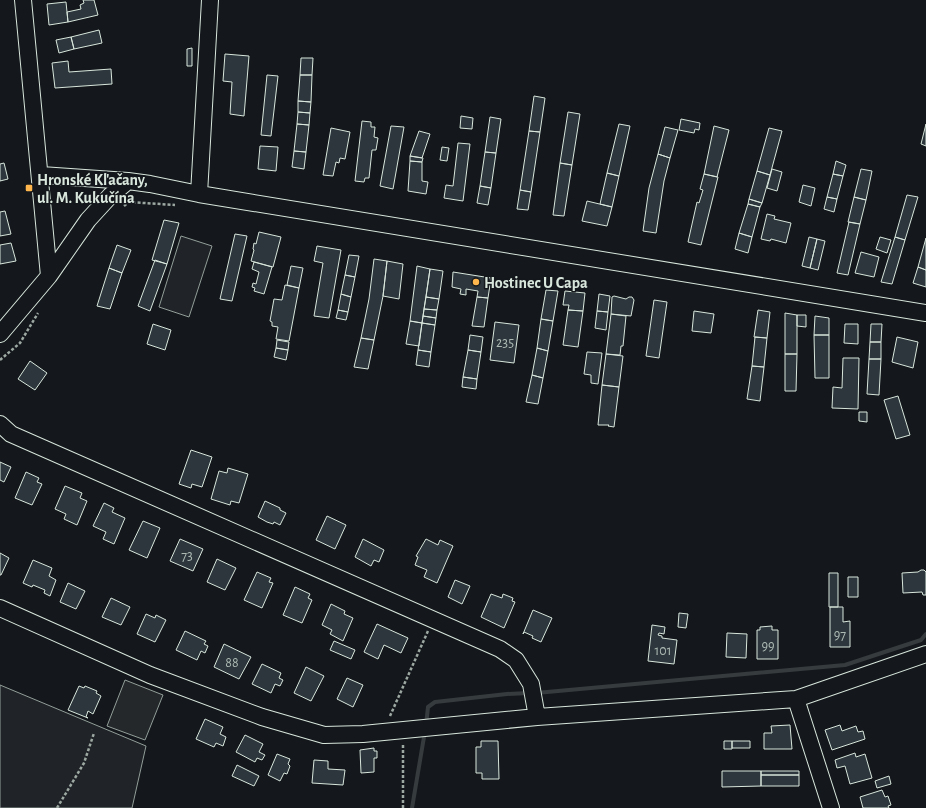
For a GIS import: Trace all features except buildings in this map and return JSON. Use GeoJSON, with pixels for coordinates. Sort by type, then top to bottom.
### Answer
{"type":"FeatureCollection","features":[{"type":"Feature","properties":{"kind":"street"},"geometry":{"type":"LineString","coordinates":[[23,0],[49,276]]}},
{"type":"Feature","properties":{"kind":"street"},"geometry":{"type":"LineString","coordinates":[[199,194],[210,0]]}},
{"type":"Feature","properties":{"kind":"street"},"geometry":{"type":"LineString","coordinates":[[40,175],[150,184],[199,194],[926,313]]}},
{"type":"Feature","properties":{"kind":"street"},"geometry":{"type":"LineString","coordinates":[[0,334],[49,276],[88,220],[110,196],[128,181]]}},
{"type":"Feature","properties":{"kind":"street"},"geometry":{"type":"LineString","coordinates":[[0,424],[11,434],[500,649],[516,660],[531,684],[537,717]]}},
{"type":"Feature","properties":{"kind":"street"},"geometry":{"type":"LineString","coordinates":[[0,608],[126,665],[262,717],[324,735],[383,732],[537,717],[796,699],[926,654]]}},
{"type":"Feature","properties":{"kind":"street"},"geometry":{"type":"LineString","coordinates":[[796,699],[831,808]]}},
{"type":"Feature","properties":{"kind":"path"},"geometry":{"type":"LineString","coordinates":[[123,206],[129,202],[182,206]]}},
{"type":"Feature","properties":{"kind":"path"},"geometry":{"type":"LineString","coordinates":[[0,360],[20,343],[40,311]]}},
{"type":"Feature","properties":{"kind":"path"},"geometry":{"type":"LineString","coordinates":[[383,732],[433,620]]}},
{"type":"Feature","properties":{"kind":"path"},"geometry":{"type":"LineString","coordinates":[[402,730],[404,808]]}},
{"type":"Feature","properties":{"kind":"path"},"geometry":{"type":"LineString","coordinates":[[57,808],[84,763],[94,733]]}},
{"type":"Feature","properties":{"kind":"shaded area"},"geometry":{"type":"Polygon","coordinates":[[[181,236],[212,246],[189,317],[159,307],[181,236]]]}},
{"type":"Feature","properties":{"kind":"shaded area"},"geometry":{"type":"Polygon","coordinates":[[[125,680],[163,695],[145,740],[107,726],[125,680]]]}},
{"type":"Feature","properties":{"kind":"shaded area"},"geometry":{"type":"Polygon","coordinates":[[[0,685],[146,746],[132,808],[0,808],[0,685]]]}},
{"type":"Feature","properties":{"kind":"waterway"},"geometry":{"type":"LineString","coordinates":[[536,693],[845,665],[921,640],[926,634]]}},
{"type":"Feature","properties":{"kind":"waterway"},"geometry":{"type":"LineString","coordinates":[[426,725],[428,707],[435,702],[529,693]]}},
{"type":"Feature","properties":{"kind":"waterway"},"geometry":{"type":"LineString","coordinates":[[412,808],[425,731]]}},
{"type":"Feature","properties":{"kind":"place","name":"Hronské Kľačany, ul. M. Kukučína"},"geometry":{"type":"Point","coordinates":[29,188]}},
{"type":"Feature","properties":{"kind":"place","name":"Hostinec U Capa"},"geometry":{"type":"Point","coordinates":[476,282]}}]}
